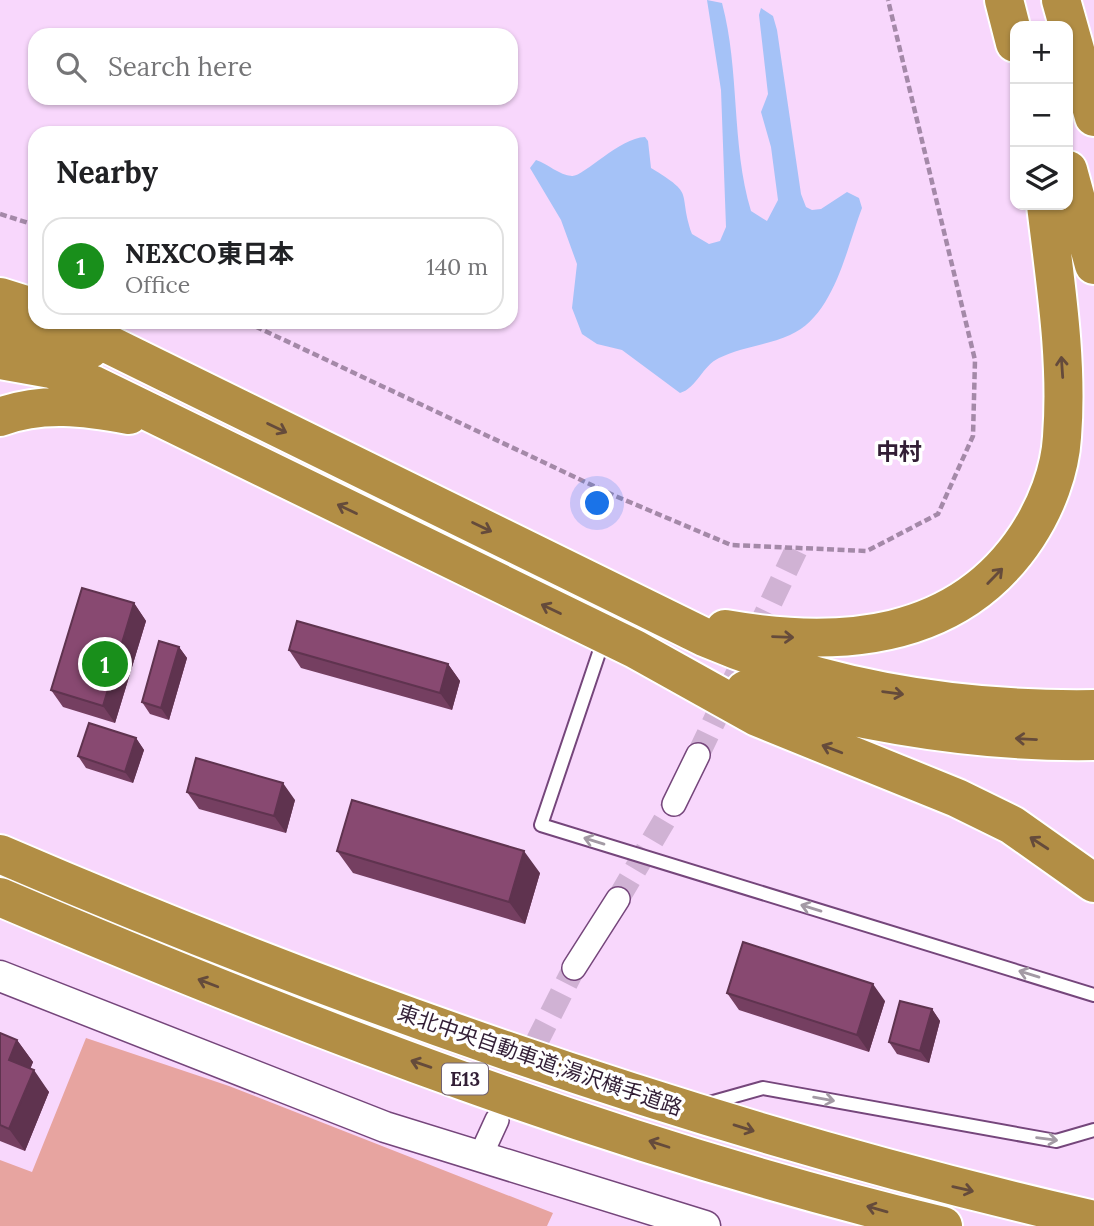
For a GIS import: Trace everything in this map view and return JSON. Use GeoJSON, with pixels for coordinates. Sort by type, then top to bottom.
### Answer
{"type":"FeatureCollection","features":[{"type":"Feature","properties":{"kind":"highway"},"geometry":{"type":"LineString","coordinates":[[1004,0],[1010,23]]}},
{"type":"Feature","properties":{"kind":"highway"},"geometry":{"type":"LineString","coordinates":[[1020,0],[1026,21]]}},
{"type":"Feature","properties":{"kind":"highway"},"geometry":{"type":"LineString","coordinates":[[1061,0],[1094,117]]}},
{"type":"Feature","properties":{"kind":"highway"},"geometry":{"type":"LineString","coordinates":[[1073,188],[1094,265]]}},
{"type":"Feature","properties":{"kind":"highway"},"geometry":{"type":"LineString","coordinates":[[645,606],[717,628],[767,637],[823,638],[871,634],[912,626],[949,610],[985,585],[1014,556],[1034,525],[1052,485],[1062,438],[1062,376],[1046,210]]}},
{"type":"Feature","properties":{"kind":"highway"},"geometry":{"type":"LineString","coordinates":[[0,296],[28,306]]}},
{"type":"Feature","properties":{"kind":"highway"},"geometry":{"type":"LineString","coordinates":[[0,328],[71,341],[216,398]]}},
{"type":"Feature","properties":{"kind":"highway"},"geometry":{"type":"LineString","coordinates":[[77,329],[756,659],[816,678],[949,701],[1014,707],[1094,709]]}},
{"type":"Feature","properties":{"kind":"highway"},"geometry":{"type":"LineString","coordinates":[[0,360],[51,369],[94,385],[620,642],[757,717],[957,798],[1012,825],[1094,883]]}},
{"type":"Feature","properties":{"kind":"highway"},"geometry":{"type":"LineString","coordinates":[[0,417],[46,406],[88,408],[136,416],[198,436]]}},
{"type":"Feature","properties":{"kind":"highway"},"geometry":{"type":"LineString","coordinates":[[620,642],[741,689],[805,707],[950,732],[1004,738],[1094,741]]}},
{"type":"Feature","properties":{"kind":"highway"},"geometry":{"type":"LineString","coordinates":[[0,832],[103,883],[562,1069]]}},
{"type":"Feature","properties":{"kind":"highway","name":"東北中央自動車道;湯沢横手道路"},"geometry":{"type":"LineString","coordinates":[[0,854],[141,914],[346,992],[562,1069],[686,1110],[904,1175],[1094,1220]]}},
{"type":"Feature","properties":{"kind":"highway","name":"東北中央自動車道;湯沢横手道路"},"geometry":{"type":"LineString","coordinates":[[0,897],[145,959],[338,1034],[549,1109],[739,1169],[943,1226]]}},
{"type":"Feature","properties":{"kind":"street"},"geometry":{"type":"LineString","coordinates":[[674,804],[698,755]]}},
{"type":"Feature","properties":{"kind":"street"},"geometry":{"type":"LineString","coordinates":[[574,968],[618,900]]}},
{"type":"Feature","properties":{"kind":"street"},"geometry":{"type":"LineString","coordinates":[[0,976],[385,1127],[705,1226]]}},
{"type":"Feature","properties":{"kind":"street"},"geometry":{"type":"LineString","coordinates":[[480,1157],[497,1120]]}},
{"type":"Feature","properties":{"kind":"lane"},"geometry":{"type":"LineString","coordinates":[[620,642],[541,825],[1094,995]]}},
{"type":"Feature","properties":{"kind":"lane"},"geometry":{"type":"LineString","coordinates":[[686,1110],[763,1088],[1056,1141],[1094,1130]]}},
{"type":"Feature","properties":{"kind":"path"},"geometry":{"type":"LineString","coordinates":[[261,329],[613,495],[731,545],[867,551],[938,514],[973,436],[975,360],[888,0]]}},
{"type":"Feature","properties":{"kind":"path"},"geometry":{"type":"LineString","coordinates":[[0,214],[28,223]]}},
{"type":"Feature","properties":{"kind":"shaded area"},"geometry":{"type":"Polygon","coordinates":[[[86,1038],[229,1086],[553,1213],[547,1226],[0,1226],[0,1160],[32,1172],[86,1038]]]}},
{"type":"Feature","properties":{"kind":"water"},"geometry":{"type":"Polygon","coordinates":[[[707,0],[722,3],[728,28],[741,160],[751,211],[767,221],[778,200],[771,147],[761,112],[768,94],[759,15],[761,8],[773,16],[777,30],[801,194],[806,207],[812,210],[821,209],[847,192],[859,198],[862,208],[844,262],[818,313],[805,326],[790,335],[719,358],[708,366],[691,387],[680,393],[622,350],[597,344],[582,334],[572,308],[577,264],[561,220],[530,168],[536,160],[563,174],[577,175],[613,150],[645,137],[648,141],[651,168],[675,184],[683,195],[692,234],[709,244],[720,241],[726,227],[721,90],[707,0]]]}},
{"type":"Feature","properties":{"kind":"building"},"geometry":{"type":"Polygon","coordinates":[[[82,588],[134,603],[103,706],[51,690],[82,588]]]}},
{"type":"Feature","properties":{"kind":"building"},"geometry":{"type":"Polygon","coordinates":[[[297,621],[448,664],[440,693],[289,650],[297,621]]]}},
{"type":"Feature","properties":{"kind":"building"},"geometry":{"type":"Polygon","coordinates":[[[159,641],[179,647],[161,708],[142,702],[159,641]]]}},
{"type":"Feature","properties":{"kind":"building"},"geometry":{"type":"Polygon","coordinates":[[[89,723],[136,738],[125,772],[78,756],[89,723]]]}},
{"type":"Feature","properties":{"kind":"building"},"geometry":{"type":"Polygon","coordinates":[[[196,758],[283,783],[274,816],[187,792],[196,758]]]}},
{"type":"Feature","properties":{"kind":"building"},"geometry":{"type":"Polygon","coordinates":[[[352,800],[524,851],[509,902],[337,851],[352,800]]]}},
{"type":"Feature","properties":{"kind":"building"},"geometry":{"type":"Polygon","coordinates":[[[743,942],[873,984],[857,1035],[727,993],[743,942]]]}},
{"type":"Feature","properties":{"kind":"building"},"geometry":{"type":"Polygon","coordinates":[[[900,1001],[932,1009],[920,1051],[889,1042],[900,1001]]]}},
{"type":"Feature","properties":{"kind":"building"},"geometry":{"type":"Polygon","coordinates":[[[0,1033],[17,1040],[9,1060],[34,1070],[9,1129],[0,1125],[0,1033]]]}},
{"type":"Feature","properties":{"kind":"tunnel"},"geometry":{"type":"LineString","coordinates":[[698,755],[797,548]]}},
{"type":"Feature","properties":{"kind":"tunnel"},"geometry":{"type":"LineString","coordinates":[[618,899],[674,804]]}},
{"type":"Feature","properties":{"kind":"tunnel"},"geometry":{"type":"LineString","coordinates":[[505,1105],[574,968]]}},
{"type":"Feature","properties":{"kind":"place","name":"NEXCO東日本"},"geometry":{"type":"Point","coordinates":[105,664]}},
{"type":"Feature","properties":{"kind":"district","name":"中村"},"geometry":{"type":"Point","coordinates":[899,451]}}]}
